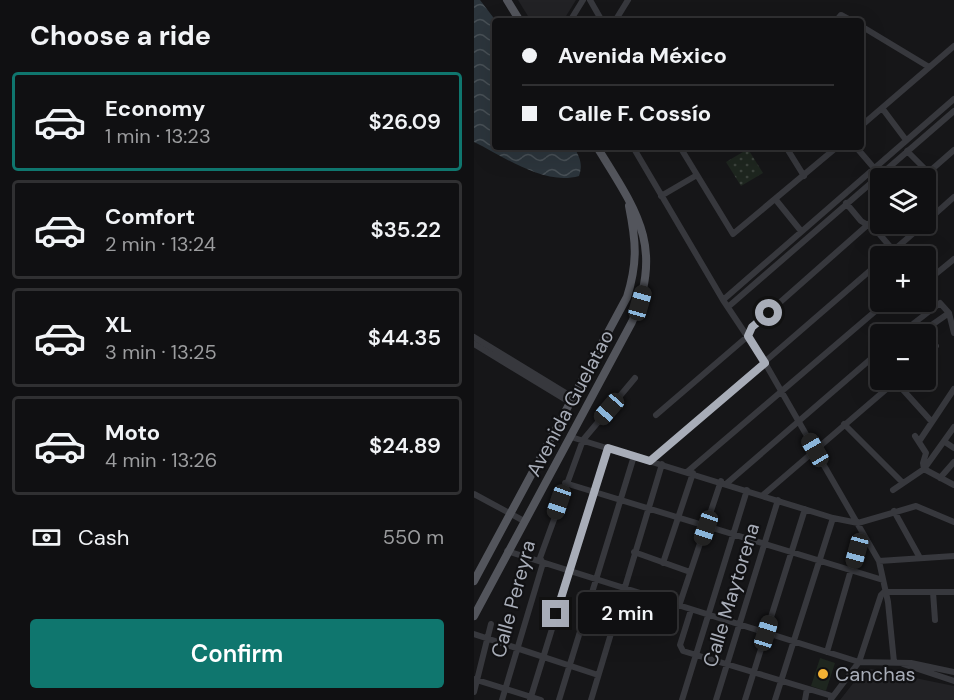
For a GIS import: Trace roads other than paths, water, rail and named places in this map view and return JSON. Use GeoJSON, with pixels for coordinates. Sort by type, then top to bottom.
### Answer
{"type":"FeatureCollection","features":[{"type":"Feature","properties":{"kind":"main road"},"geometry":{"type":"LineString","coordinates":[[507,1],[518,18]]}},
{"type":"Feature","properties":{"kind":"main road","name":"Avenida Guelatao"},"geometry":{"type":"LineString","coordinates":[[474,616],[632,322],[645,286],[645,243],[641,224],[599,150]]}},
{"type":"Feature","properties":{"kind":"main road","name":"Avenida Guelatao"},"geometry":{"type":"LineString","coordinates":[[474,581],[618,316],[636,264],[636,247],[627,196]]}},
{"type":"Feature","properties":{"kind":"street"},"geometry":{"type":"LineString","coordinates":[[572,18],[583,0]]}},
{"type":"Feature","properties":{"kind":"street"},"geometry":{"type":"LineString","coordinates":[[590,0],[600,18]]}},
{"type":"Feature","properties":{"kind":"street"},"geometry":{"type":"LineString","coordinates":[[617,18],[628,0]]}},
{"type":"Feature","properties":{"kind":"street"},"geometry":{"type":"LineString","coordinates":[[864,28],[929,67]]}},
{"type":"Feature","properties":{"kind":"street"},"geometry":{"type":"LineString","coordinates":[[864,123],[954,46]]}},
{"type":"Feature","properties":{"kind":"street"},"geometry":{"type":"LineString","coordinates":[[859,150],[874,168],[954,99]]}},
{"type":"Feature","properties":{"kind":"street"},"geometry":{"type":"LineString","coordinates":[[882,108],[906,140]]}},
{"type":"Feature","properties":{"kind":"street"},"geometry":{"type":"LineString","coordinates":[[728,307],[954,111]]}},
{"type":"Feature","properties":{"kind":"street"},"geometry":{"type":"LineString","coordinates":[[635,150],[723,300],[765,363],[879,561],[897,662]]}},
{"type":"Feature","properties":{"kind":"street"},"geometry":{"type":"LineString","coordinates":[[685,150],[697,175],[733,234],[834,150]]}},
{"type":"Feature","properties":{"kind":"street"},"geometry":{"type":"LineString","coordinates":[[788,150],[804,176]]}},
{"type":"Feature","properties":{"kind":"street"},"geometry":{"type":"LineString","coordinates":[[934,168],[954,150]]}},
{"type":"Feature","properties":{"kind":"street"},"geometry":{"type":"LineString","coordinates":[[907,151],[924,168]]}},
{"type":"Feature","properties":{"kind":"street"},"geometry":{"type":"LineString","coordinates":[[723,300],[870,171]]}},
{"type":"Feature","properties":{"kind":"street"},"geometry":{"type":"LineString","coordinates":[[661,196],[697,175]]}},
{"type":"Feature","properties":{"kind":"street"},"geometry":{"type":"LineString","coordinates":[[936,213],[954,197]]}},
{"type":"Feature","properties":{"kind":"street"},"geometry":{"type":"LineString","coordinates":[[776,200],[801,231]]}},
{"type":"Feature","properties":{"kind":"street"},"geometry":{"type":"LineString","coordinates":[[846,203],[867,226],[876,230],[889,246]]}},
{"type":"Feature","properties":{"kind":"street"},"geometry":{"type":"LineString","coordinates":[[656,415],[748,336],[752,327],[870,223]]}},
{"type":"Feature","properties":{"kind":"street"},"geometry":{"type":"LineString","coordinates":[[903,246],[915,234]]}},
{"type":"Feature","properties":{"kind":"street"},"geometry":{"type":"LineString","coordinates":[[937,273],[954,259]]}},
{"type":"Feature","properties":{"kind":"street"},"geometry":{"type":"LineString","coordinates":[[756,271],[760,278]]}},
{"type":"Feature","properties":{"kind":"street"},"geometry":{"type":"LineString","coordinates":[[650,461],[870,271]]}},
{"type":"Feature","properties":{"kind":"street"},"geometry":{"type":"LineString","coordinates":[[912,324],[940,303],[949,313],[954,333]]}},
{"type":"Feature","properties":{"kind":"street"},"geometry":{"type":"LineString","coordinates":[[663,563],[679,519],[690,472],[874,312]]}},
{"type":"Feature","properties":{"kind":"street"},"geometry":{"type":"LineString","coordinates":[[933,324],[949,313]]}},
{"type":"Feature","properties":{"kind":"street"},"geometry":{"type":"LineString","coordinates":[[474,337],[572,401]]}},
{"type":"Feature","properties":{"kind":"street"},"geometry":{"type":"LineString","coordinates":[[474,344],[572,401]]}},
{"type":"Feature","properties":{"kind":"street"},"geometry":{"type":"LineString","coordinates":[[679,606],[724,483],[870,359]]}},
{"type":"Feature","properties":{"kind":"street","name":"Calle Pereyra"},"geometry":{"type":"LineString","coordinates":[[502,700],[543,563],[540,558],[565,483],[583,440],[635,378]]}},
{"type":"Feature","properties":{"kind":"street"},"geometry":{"type":"LineString","coordinates":[[954,389],[932,422],[917,438],[926,453],[922,463],[924,469],[954,484]]}},
{"type":"Feature","properties":{"kind":"street"},"geometry":{"type":"LineString","coordinates":[[763,495],[884,390]]}},
{"type":"Feature","properties":{"kind":"street"},"geometry":{"type":"LineString","coordinates":[[905,390],[932,422]]}},
{"type":"Feature","properties":{"kind":"street"},"geometry":{"type":"LineString","coordinates":[[844,424],[903,483]]}},
{"type":"Feature","properties":{"kind":"street"},"geometry":{"type":"LineString","coordinates":[[893,490],[924,469],[954,427]]}},
{"type":"Feature","properties":{"kind":"street"},"geometry":{"type":"LineString","coordinates":[[571,437],[833,518],[858,523],[908,506],[922,507],[954,522]]}},
{"type":"Feature","properties":{"kind":"street"},"geometry":{"type":"LineString","coordinates":[[945,442],[954,448]]}},
{"type":"Feature","properties":{"kind":"street"},"geometry":{"type":"LineString","coordinates":[[530,699],[608,448]]}},
{"type":"Feature","properties":{"kind":"street"},"geometry":{"type":"LineString","coordinates":[[559,700],[634,456]]}},
{"type":"Feature","properties":{"kind":"street"},"geometry":{"type":"LineString","coordinates":[[940,478],[954,462]]}},
{"type":"Feature","properties":{"kind":"street"},"geometry":{"type":"LineString","coordinates":[[591,700],[662,464]]}},
{"type":"Feature","properties":{"kind":"street"},"geometry":{"type":"LineString","coordinates":[[565,483],[706,528],[883,580]]}},
{"type":"Feature","properties":{"kind":"street"},"geometry":{"type":"LineString","coordinates":[[682,700],[747,490]]}},
{"type":"Feature","properties":{"kind":"street"},"geometry":{"type":"LineString","coordinates":[[474,494],[524,520]]}},
{"type":"Feature","properties":{"kind":"street","name":"Calle Maytorena"},"geometry":{"type":"LineString","coordinates":[[716,700],[778,500]]}},
{"type":"Feature","properties":{"kind":"street"},"geometry":{"type":"LineString","coordinates":[[745,700],[805,509]]}},
{"type":"Feature","properties":{"kind":"street"},"geometry":{"type":"LineString","coordinates":[[894,511],[920,558]]}},
{"type":"Feature","properties":{"kind":"street"},"geometry":{"type":"LineString","coordinates":[[775,700],[833,518]]}},
{"type":"Feature","properties":{"kind":"street"},"geometry":{"type":"LineString","coordinates":[[827,652],[862,531]]}},
{"type":"Feature","properties":{"kind":"street"},"geometry":{"type":"LineString","coordinates":[[507,551],[859,662],[897,662],[954,672]]}},
{"type":"Feature","properties":{"kind":"street"},"geometry":{"type":"LineString","coordinates":[[634,552],[690,572]]}},
{"type":"Feature","properties":{"kind":"street"},"geometry":{"type":"LineString","coordinates":[[879,561],[954,556]]}},
{"type":"Feature","properties":{"kind":"street"},"geometry":{"type":"LineString","coordinates":[[691,610],[680,649],[831,698],[859,662],[878,600],[884,592]]}},
{"type":"Feature","properties":{"kind":"street"},"geometry":{"type":"LineString","coordinates":[[884,592],[954,592]]}},
{"type":"Feature","properties":{"kind":"street"},"geometry":{"type":"LineString","coordinates":[[933,592],[935,620]]}},
{"type":"Feature","properties":{"kind":"street"},"geometry":{"type":"LineString","coordinates":[[474,692],[491,624]]}},
{"type":"Feature","properties":{"kind":"street"},"geometry":{"type":"LineString","coordinates":[[474,634],[598,675]]}},
{"type":"Feature","properties":{"kind":"street"},"geometry":{"type":"LineString","coordinates":[[897,662],[954,681]]}},
{"type":"Feature","properties":{"kind":"street"},"geometry":{"type":"LineString","coordinates":[[476,680],[506,688],[530,699],[541,700]]}},
{"type":"Feature","properties":{"kind":"street"},"geometry":{"type":"LineString","coordinates":[[805,700],[807,689]]}},
{"type":"Feature","properties":{"kind":"water"},"geometry":{"type":"Polygon","coordinates":[[[474,0],[480,0],[494,18],[492,150],[576,150],[581,168],[579,176],[566,178],[539,174],[474,142],[474,0]]]}},
{"type":"Feature","properties":{"kind":"place","name":"Canchas"},"geometry":{"type":"Point","coordinates":[823,674]}}]}
